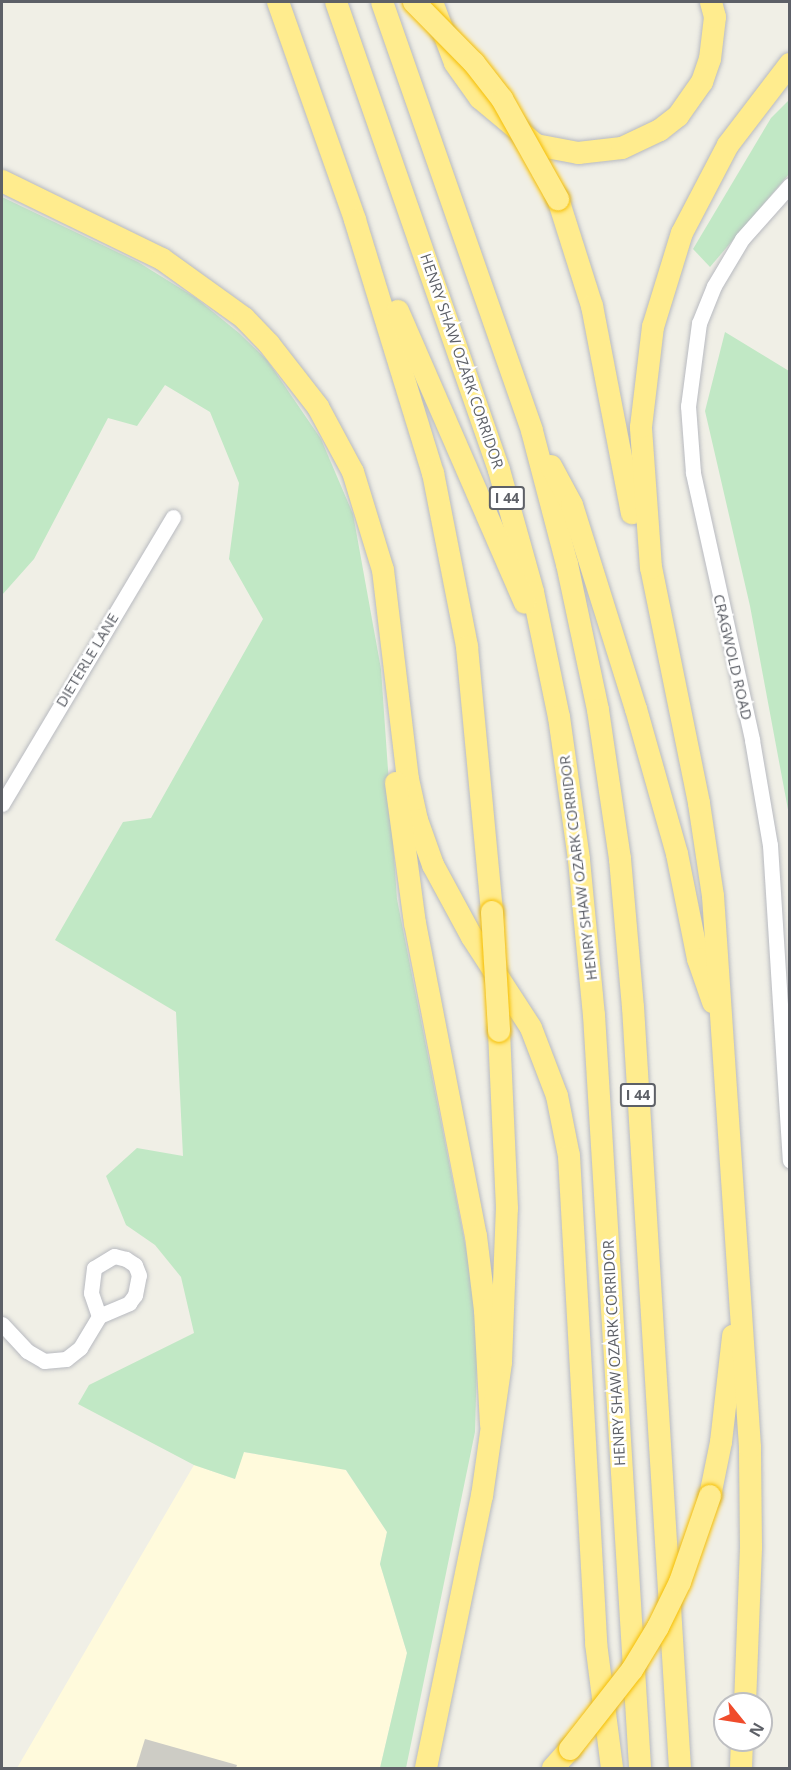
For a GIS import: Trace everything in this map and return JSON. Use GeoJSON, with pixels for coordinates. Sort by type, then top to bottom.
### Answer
{"type":"FeatureCollection","features":[{"type":"Feature","properties":{"kind":"highway"},"geometry":{"type":"LineString","coordinates":[[278,2],[355,220],[420,421],[448,536],[474,701],[492,912],[499,1031],[507,1257],[501,1362],[469,1565],[426,1768]]}},
{"type":"Feature","properties":{"kind":"highway","name":"HENRY SHAW OZARK CORRIDOR"},"geometry":{"type":"LineString","coordinates":[[336,2],[476,400],[520,543],[545,644],[570,787],[588,941],[640,1768]]}},
{"type":"Feature","properties":{"kind":"highway","name":"I 44"},"geometry":{"type":"LineString","coordinates":[[382,2],[532,430],[584,636],[620,859],[680,1768]]}},
{"type":"Feature","properties":{"kind":"highway"},"geometry":{"type":"LineString","coordinates":[[414,2],[474,63],[502,99],[558,199],[583,270],[633,518],[651,568]]}},
{"type":"Feature","properties":{"kind":"highway"},"geometry":{"type":"LineString","coordinates":[[432,2],[456,63],[480,98],[536,145],[578,153],[632,145],[678,116],[702,82],[710,59],[715,17],[711,2]]}},
{"type":"Feature","properties":{"kind":"highway"},"geometry":{"type":"LineString","coordinates":[[745,1692],[751,1467],[713,896],[699,803],[651,568],[641,427],[644,375],[663,288],[703,187],[734,136],[789,64]]}},
{"type":"Feature","properties":{"kind":"highway"},"geometry":{"type":"LineString","coordinates":[[2,181],[130,242],[191,277],[244,318],[295,374],[335,435],[365,504],[383,570],[393,662],[417,820],[434,865],[472,937],[531,1028],[557,1096],[570,1156],[596,1643],[612,1768]]}},
{"type":"Feature","properties":{"kind":"highway"},"geometry":{"type":"LineString","coordinates":[[355,220],[545,644]]}},
{"type":"Feature","properties":{"kind":"highway"},"geometry":{"type":"LineString","coordinates":[[532,430],[572,505],[599,590],[662,798],[698,959],[722,1030]]}},
{"type":"Feature","properties":{"kind":"highway"},"geometry":{"type":"LineString","coordinates":[[393,662],[393,747],[402,838],[476,1236],[485,1310],[491,1424]]}},
{"type":"Feature","properties":{"kind":"highway"},"geometry":{"type":"LineString","coordinates":[[553,1768],[621,1686],[658,1627],[680,1582],[710,1496],[721,1442],[738,1287]]}},
{"type":"Feature","properties":{"kind":"highway"},"geometry":{"type":"LineString","coordinates":[[741,1768],[742,1752]]}},
{"type":"Feature","properties":{"kind":"street","name":"CRAGWOLD ROAD"},"geometry":{"type":"LineString","coordinates":[[789,185],[742,239],[714,286],[699,323],[688,406],[693,473],[752,740],[770,845],[789,1160]]}},
{"type":"Feature","properties":{"kind":"street","name":"DIETERLE LANE"},"geometry":{"type":"LineString","coordinates":[[2,804],[173,517]]}},
{"type":"Feature","properties":{"kind":"street"},"geometry":{"type":"LineString","coordinates":[[2,1324],[27,1351],[44,1361],[66,1359],[80,1348],[99,1316]]}},
{"type":"Feature","properties":{"kind":"shaded area"},"geometry":{"type":"Polygon","coordinates":[[[243,1452],[345,1469],[387,1532],[380,1564],[407,1653],[380,1768],[17,1768],[194,1465],[235,1479],[243,1452]]]}},
{"type":"Feature","properties":{"kind":"green space"},"geometry":{"type":"Polygon","coordinates":[[[789,100],[789,174],[710,267],[693,249],[771,118],[789,100]]]}},
{"type":"Feature","properties":{"kind":"green space"},"geometry":{"type":"Polygon","coordinates":[[[2,197],[138,262],[196,298],[239,333],[267,360],[321,439],[353,514],[381,669],[397,899],[473,1284],[477,1360],[475,1432],[406,1768],[380,1768],[407,1653],[380,1564],[387,1532],[346,1470],[244,1452],[235,1479],[194,1465],[78,1404],[89,1385],[194,1333],[181,1277],[155,1245],[126,1225],[106,1176],[137,1148],[183,1156],[176,1012],[55,940],[123,822],[151,818],[263,619],[229,559],[239,483],[210,412],[165,385],[137,426],[108,418],[34,559],[2,595],[2,197]]]}},
{"type":"Feature","properties":{"kind":"green space"},"geometry":{"type":"Polygon","coordinates":[[[725,332],[789,371],[789,815],[750,606],[705,411],[725,332]]]}},
{"type":"Feature","properties":{"kind":"building"},"geometry":{"type":"Polygon","coordinates":[[[145,1739],[237,1765],[236,1768],[136,1768],[145,1739]]]}}]}
